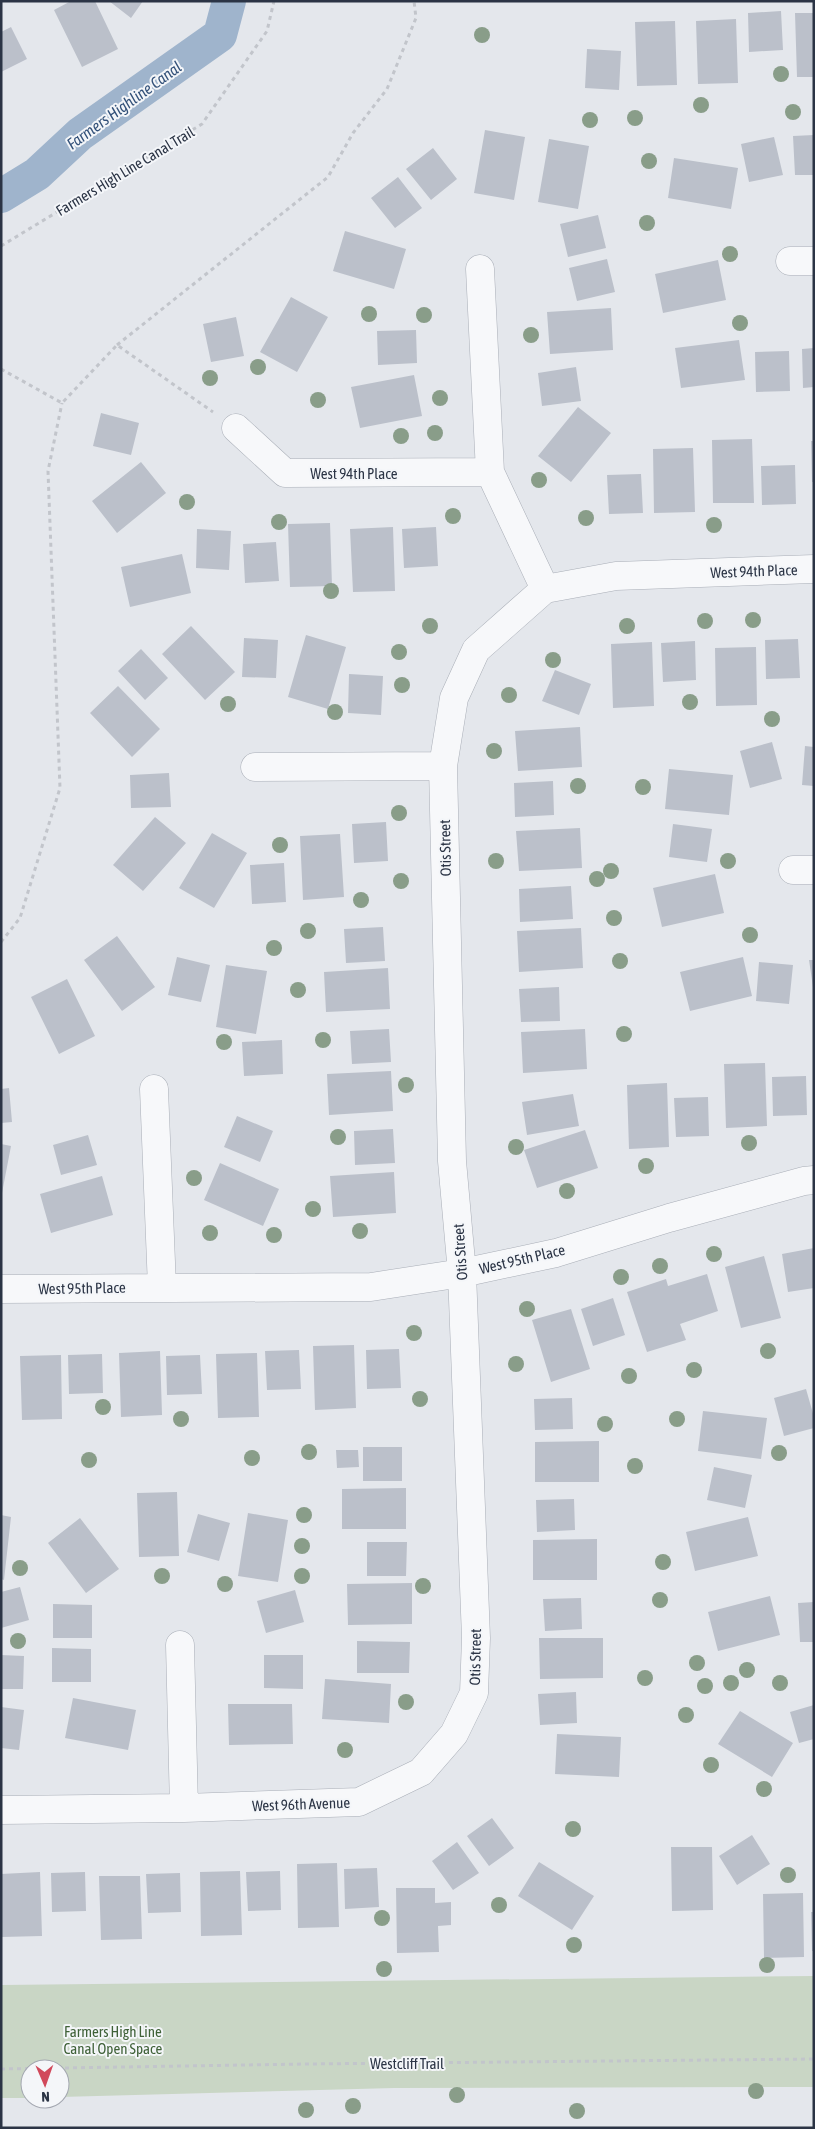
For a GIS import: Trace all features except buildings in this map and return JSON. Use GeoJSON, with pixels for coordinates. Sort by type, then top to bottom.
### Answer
{"type":"FeatureCollection","features":[{"type":"Feature","properties":{"kind":"street"},"geometry":{"type":"LineString","coordinates":[[480,269],[490,472],[545,589]]}},
{"type":"Feature","properties":{"kind":"street","name":"West 94th Place"},"geometry":{"type":"LineString","coordinates":[[236,428],[285,474],[490,472]]}},
{"type":"Feature","properties":{"kind":"street","name":"West 94th Place"},"geometry":{"type":"LineString","coordinates":[[545,589],[616,576],[814,569]]}},
{"type":"Feature","properties":{"kind":"street","name":"Otis Street"},"geometry":{"type":"LineString","coordinates":[[454,1734],[474,1693],[476,1638],[462,1273],[452,1161],[443,766],[454,698],[476,650],[545,589]]}},
{"type":"Feature","properties":{"kind":"street"},"geometry":{"type":"LineString","coordinates":[[255,767],[443,766]]}},
{"type":"Feature","properties":{"kind":"street"},"geometry":{"type":"LineString","coordinates":[[154,1089],[162,1287]]}},
{"type":"Feature","properties":{"kind":"street","name":"West 95th Place"},"geometry":{"type":"LineString","coordinates":[[1,1289],[371,1287],[462,1273],[556,1253],[669,1218],[804,1181],[814,1180]]}},
{"type":"Feature","properties":{"kind":"street"},"geometry":{"type":"LineString","coordinates":[[180,1645],[184,1808]]}},
{"type":"Feature","properties":{"kind":"street","name":"West 96th Avenue"},"geometry":{"type":"LineString","coordinates":[[1,1810],[184,1808],[359,1802],[421,1772],[454,1734]]}},
{"type":"Feature","properties":{"kind":"path","name":"Farmers High Line Canal Trail"},"geometry":{"type":"LineString","coordinates":[[1,246],[202,124],[267,31],[274,1]]}},
{"type":"Feature","properties":{"kind":"path"},"geometry":{"type":"LineString","coordinates":[[1,942],[20,918],[60,788],[48,471],[62,403],[117,345],[328,177],[353,132],[387,89],[416,18],[414,1]]}},
{"type":"Feature","properties":{"kind":"path"},"geometry":{"type":"LineString","coordinates":[[117,345],[236,428]]}},
{"type":"Feature","properties":{"kind":"path"},"geometry":{"type":"LineString","coordinates":[[1,369],[62,403]]}},
{"type":"Feature","properties":{"kind":"path","name":"Westcliff Trail"},"geometry":{"type":"LineString","coordinates":[[1,2069],[814,2059]]}},
{"type":"Feature","properties":{"kind":"green space","name":"Farmers High Line Canal Open Space"},"geometry":{"type":"Polygon","coordinates":[[[814,1976],[814,2087],[394,2088],[70,2097],[70,2059],[20,2059],[20,2098],[1,2098],[1,1985],[814,1976]]]}},
{"type":"Feature","properties":{"kind":"waterway","name":"Farmers Highline Canal"},"geometry":{"type":"LineString","coordinates":[[1,196],[37,174],[80,134],[220,35],[229,1]]}}]}
